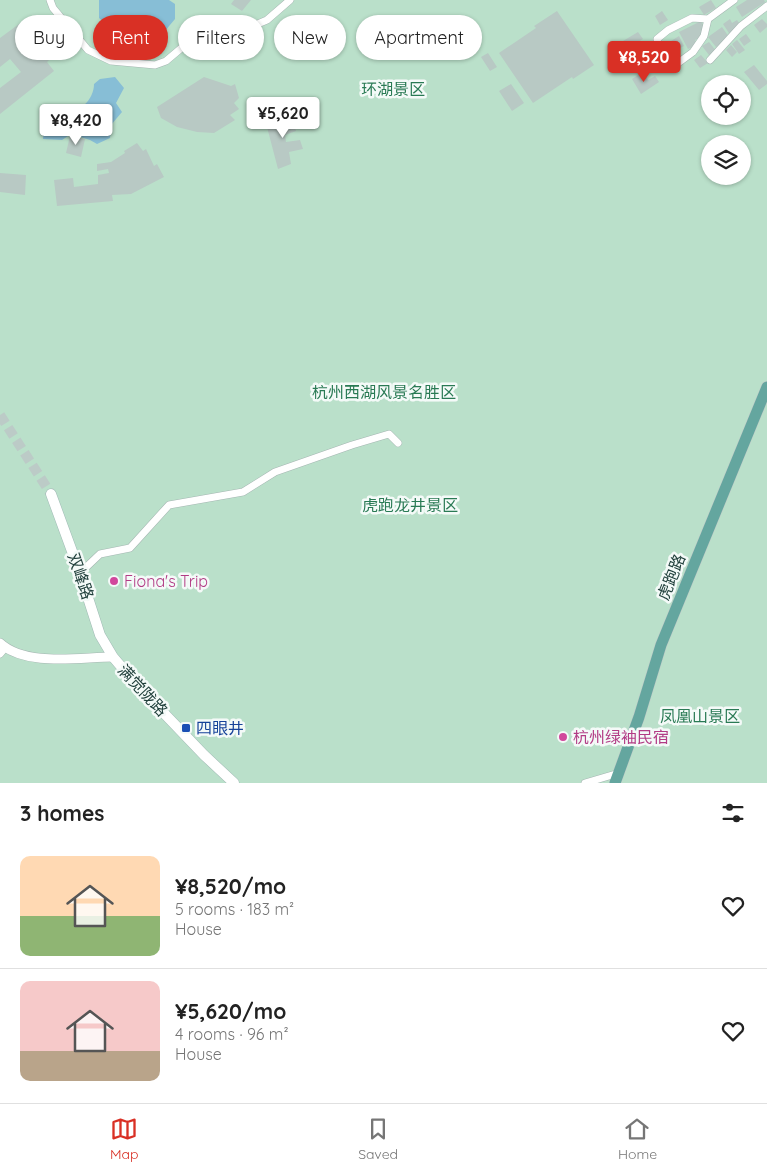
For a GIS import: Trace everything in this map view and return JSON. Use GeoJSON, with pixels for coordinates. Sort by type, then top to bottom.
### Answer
{"type":"FeatureCollection","features":[{"type":"Feature","properties":{"kind":"main road","name":"虎跑路"},"geometry":{"type":"LineString","coordinates":[[617,778],[639,717],[660,645],[767,387]]}},
{"type":"Feature","properties":{"kind":"main road","name":"双峰路"},"geometry":{"type":"LineString","coordinates":[[51,494],[100,635],[113,657]]}},
{"type":"Feature","properties":{"kind":"main road","name":"满觉陇路"},"geometry":{"type":"LineString","coordinates":[[113,657],[136,684],[204,755],[234,783]]}},
{"type":"Feature","properties":{"kind":"street"},"geometry":{"type":"LineString","coordinates":[[50,0],[53,8],[88,50],[111,61],[142,65],[155,65],[166,61],[198,34],[241,31],[267,20],[290,0]]}},
{"type":"Feature","properties":{"kind":"street"},"geometry":{"type":"LineString","coordinates":[[660,56],[657,39],[668,30],[692,18],[708,19],[734,0]]}},
{"type":"Feature","properties":{"kind":"street"},"geometry":{"type":"LineString","coordinates":[[710,60],[741,26],[767,6]]}},
{"type":"Feature","properties":{"kind":"street"},"geometry":{"type":"LineString","coordinates":[[674,66],[694,52],[704,36],[708,19]]}},
{"type":"Feature","properties":{"kind":"street"},"geometry":{"type":"LineString","coordinates":[[80,573],[100,554],[130,548],[169,505],[243,492],[275,472],[389,434],[398,443]]}},
{"type":"Feature","properties":{"kind":"street","name":"满觉陇路"},"geometry":{"type":"LineString","coordinates":[[2,648],[42,659],[113,657]]}},
{"type":"Feature","properties":{"kind":"street"},"geometry":{"type":"LineString","coordinates":[[585,783],[617,778]]}},
{"type":"Feature","properties":{"kind":"green space","name":"虎跑龙井景区"},"geometry":{"type":"Polygon","coordinates":[[[0,0],[767,0],[767,783],[0,783],[0,0]]]}},
{"type":"Feature","properties":{"kind":"water"},"geometry":{"type":"Polygon","coordinates":[[[99,0],[169,0],[175,4],[175,19],[168,27],[168,15],[99,15],[99,0]]]}},
{"type":"Feature","properties":{"kind":"water"},"geometry":{"type":"Polygon","coordinates":[[[115,77],[124,88],[116,103],[122,112],[111,125],[110,138],[97,144],[71,134],[62,140],[43,139],[44,128],[51,121],[57,122],[61,113],[73,112],[84,106],[91,96],[94,84],[100,79],[115,77]]]}},
{"type":"Feature","properties":{"kind":"building"},"geometry":{"type":"Polygon","coordinates":[[[234,0],[251,0],[242,11],[231,4],[234,0]]]}},
{"type":"Feature","properties":{"kind":"building"},"geometry":{"type":"Polygon","coordinates":[[[711,0],[716,8],[704,15],[699,7],[711,0]]]}},
{"type":"Feature","properties":{"kind":"building"},"geometry":{"type":"Polygon","coordinates":[[[747,0],[764,0],[765,2],[742,17],[736,7],[747,0]]]}},
{"type":"Feature","properties":{"kind":"building"},"geometry":{"type":"Polygon","coordinates":[[[557,11],[594,65],[533,103],[499,53],[557,11]]]}},
{"type":"Feature","properties":{"kind":"building"},"geometry":{"type":"Polygon","coordinates":[[[662,11],[668,20],[660,25],[655,16],[662,11]]]}},
{"type":"Feature","properties":{"kind":"building"},"geometry":{"type":"Polygon","coordinates":[[[730,19],[732,23],[737,20],[741,26],[729,33],[723,24],[730,19]]]}},
{"type":"Feature","properties":{"kind":"building"},"geometry":{"type":"Polygon","coordinates":[[[762,19],[767,24],[767,27],[760,33],[754,25],[762,19]]]}},
{"type":"Feature","properties":{"kind":"building"},"geometry":{"type":"Polygon","coordinates":[[[701,21],[705,30],[701,32],[703,36],[695,40],[697,45],[688,49],[679,32],[701,21]]]}},
{"type":"Feature","properties":{"kind":"building"},"geometry":{"type":"Polygon","coordinates":[[[15,27],[15,60],[49,60],[47,62],[54,71],[0,114],[0,88],[21,72],[10,59],[0,67],[0,38],[15,27]]]}},
{"type":"Feature","properties":{"kind":"building"},"geometry":{"type":"Polygon","coordinates":[[[722,27],[729,37],[716,47],[708,37],[722,27]]]}},
{"type":"Feature","properties":{"kind":"building"},"geometry":{"type":"Polygon","coordinates":[[[638,32],[643,39],[612,56],[608,50],[638,32]]]}},
{"type":"Feature","properties":{"kind":"building"},"geometry":{"type":"Polygon","coordinates":[[[746,34],[751,41],[744,46],[739,39],[746,34]]]}},
{"type":"Feature","properties":{"kind":"building"},"geometry":{"type":"Polygon","coordinates":[[[679,36],[684,46],[676,50],[671,41],[679,36]]]}},
{"type":"Feature","properties":{"kind":"building"},"geometry":{"type":"Polygon","coordinates":[[[737,40],[745,50],[739,54],[732,44],[737,40]]]}},
{"type":"Feature","properties":{"kind":"building"},"geometry":{"type":"Polygon","coordinates":[[[709,42],[716,51],[709,55],[702,46],[709,42]]]}},
{"type":"Feature","properties":{"kind":"building"},"geometry":{"type":"Polygon","coordinates":[[[731,45],[737,52],[732,57],[726,50],[731,45]]]}},
{"type":"Feature","properties":{"kind":"building"},"geometry":{"type":"Polygon","coordinates":[[[488,53],[497,67],[490,71],[482,56],[488,53]]]}},
{"type":"Feature","properties":{"kind":"building"},"geometry":{"type":"Polygon","coordinates":[[[701,55],[708,63],[700,68],[694,60],[701,55]]]}},
{"type":"Feature","properties":{"kind":"building"},"geometry":{"type":"Polygon","coordinates":[[[649,57],[654,63],[644,70],[640,64],[649,57]]]}},
{"type":"Feature","properties":{"kind":"building"},"geometry":{"type":"Polygon","coordinates":[[[754,65],[767,81],[767,84],[759,90],[751,80],[751,75],[746,75],[744,72],[754,65]]]}},
{"type":"Feature","properties":{"kind":"building"},"geometry":{"type":"Polygon","coordinates":[[[643,72],[648,80],[655,76],[659,82],[641,94],[632,79],[643,72]]]}},
{"type":"Feature","properties":{"kind":"building"},"geometry":{"type":"Polygon","coordinates":[[[204,77],[231,86],[235,84],[239,98],[234,103],[239,109],[230,115],[235,120],[214,133],[197,132],[177,127],[161,118],[157,107],[204,77]]]}},
{"type":"Feature","properties":{"kind":"building"},"geometry":{"type":"Polygon","coordinates":[[[511,84],[524,103],[512,111],[499,91],[511,84]]]}},
{"type":"Feature","properties":{"kind":"building"},"geometry":{"type":"Polygon","coordinates":[[[290,111],[296,131],[285,135],[286,142],[300,140],[303,149],[289,152],[291,164],[278,169],[267,127],[277,126],[273,115],[290,111]]]}},
{"type":"Feature","properties":{"kind":"building"},"geometry":{"type":"Polygon","coordinates":[[[70,136],[85,139],[81,157],[66,153],[70,136]]]}},
{"type":"Feature","properties":{"kind":"building"},"geometry":{"type":"Polygon","coordinates":[[[137,143],[143,151],[146,149],[154,166],[157,164],[164,177],[131,194],[112,195],[113,201],[57,206],[54,180],[73,178],[74,187],[98,184],[98,175],[109,173],[108,169],[97,171],[97,164],[111,162],[137,143]]]}},
{"type":"Feature","properties":{"kind":"building"},"geometry":{"type":"Polygon","coordinates":[[[0,173],[26,175],[25,195],[0,192],[0,173]]]}},
{"type":"Feature","properties":{"kind":"tunnel"},"geometry":{"type":"LineString","coordinates":[[0,415],[51,494]]}},
{"type":"Feature","properties":{"kind":"place","name":"Fiona's Trip"},"geometry":{"type":"Point","coordinates":[114,581]}},
{"type":"Feature","properties":{"kind":"place","name":"四眼井"},"geometry":{"type":"Point","coordinates":[186,728]}},
{"type":"Feature","properties":{"kind":"place","name":"杭州绿袖民宿"},"geometry":{"type":"Point","coordinates":[563,737]}},
{"type":"Feature","properties":{"kind":"park label","name":"环湖景区"},"geometry":{"type":"Point","coordinates":[393,89]}},
{"type":"Feature","properties":{"kind":"park label","name":"杭州西湖风景名胜区"},"geometry":{"type":"Point","coordinates":[384,392]}},
{"type":"Feature","properties":{"kind":"park label","name":"凤凰山景区"},"geometry":{"type":"Point","coordinates":[700,716]}}]}
